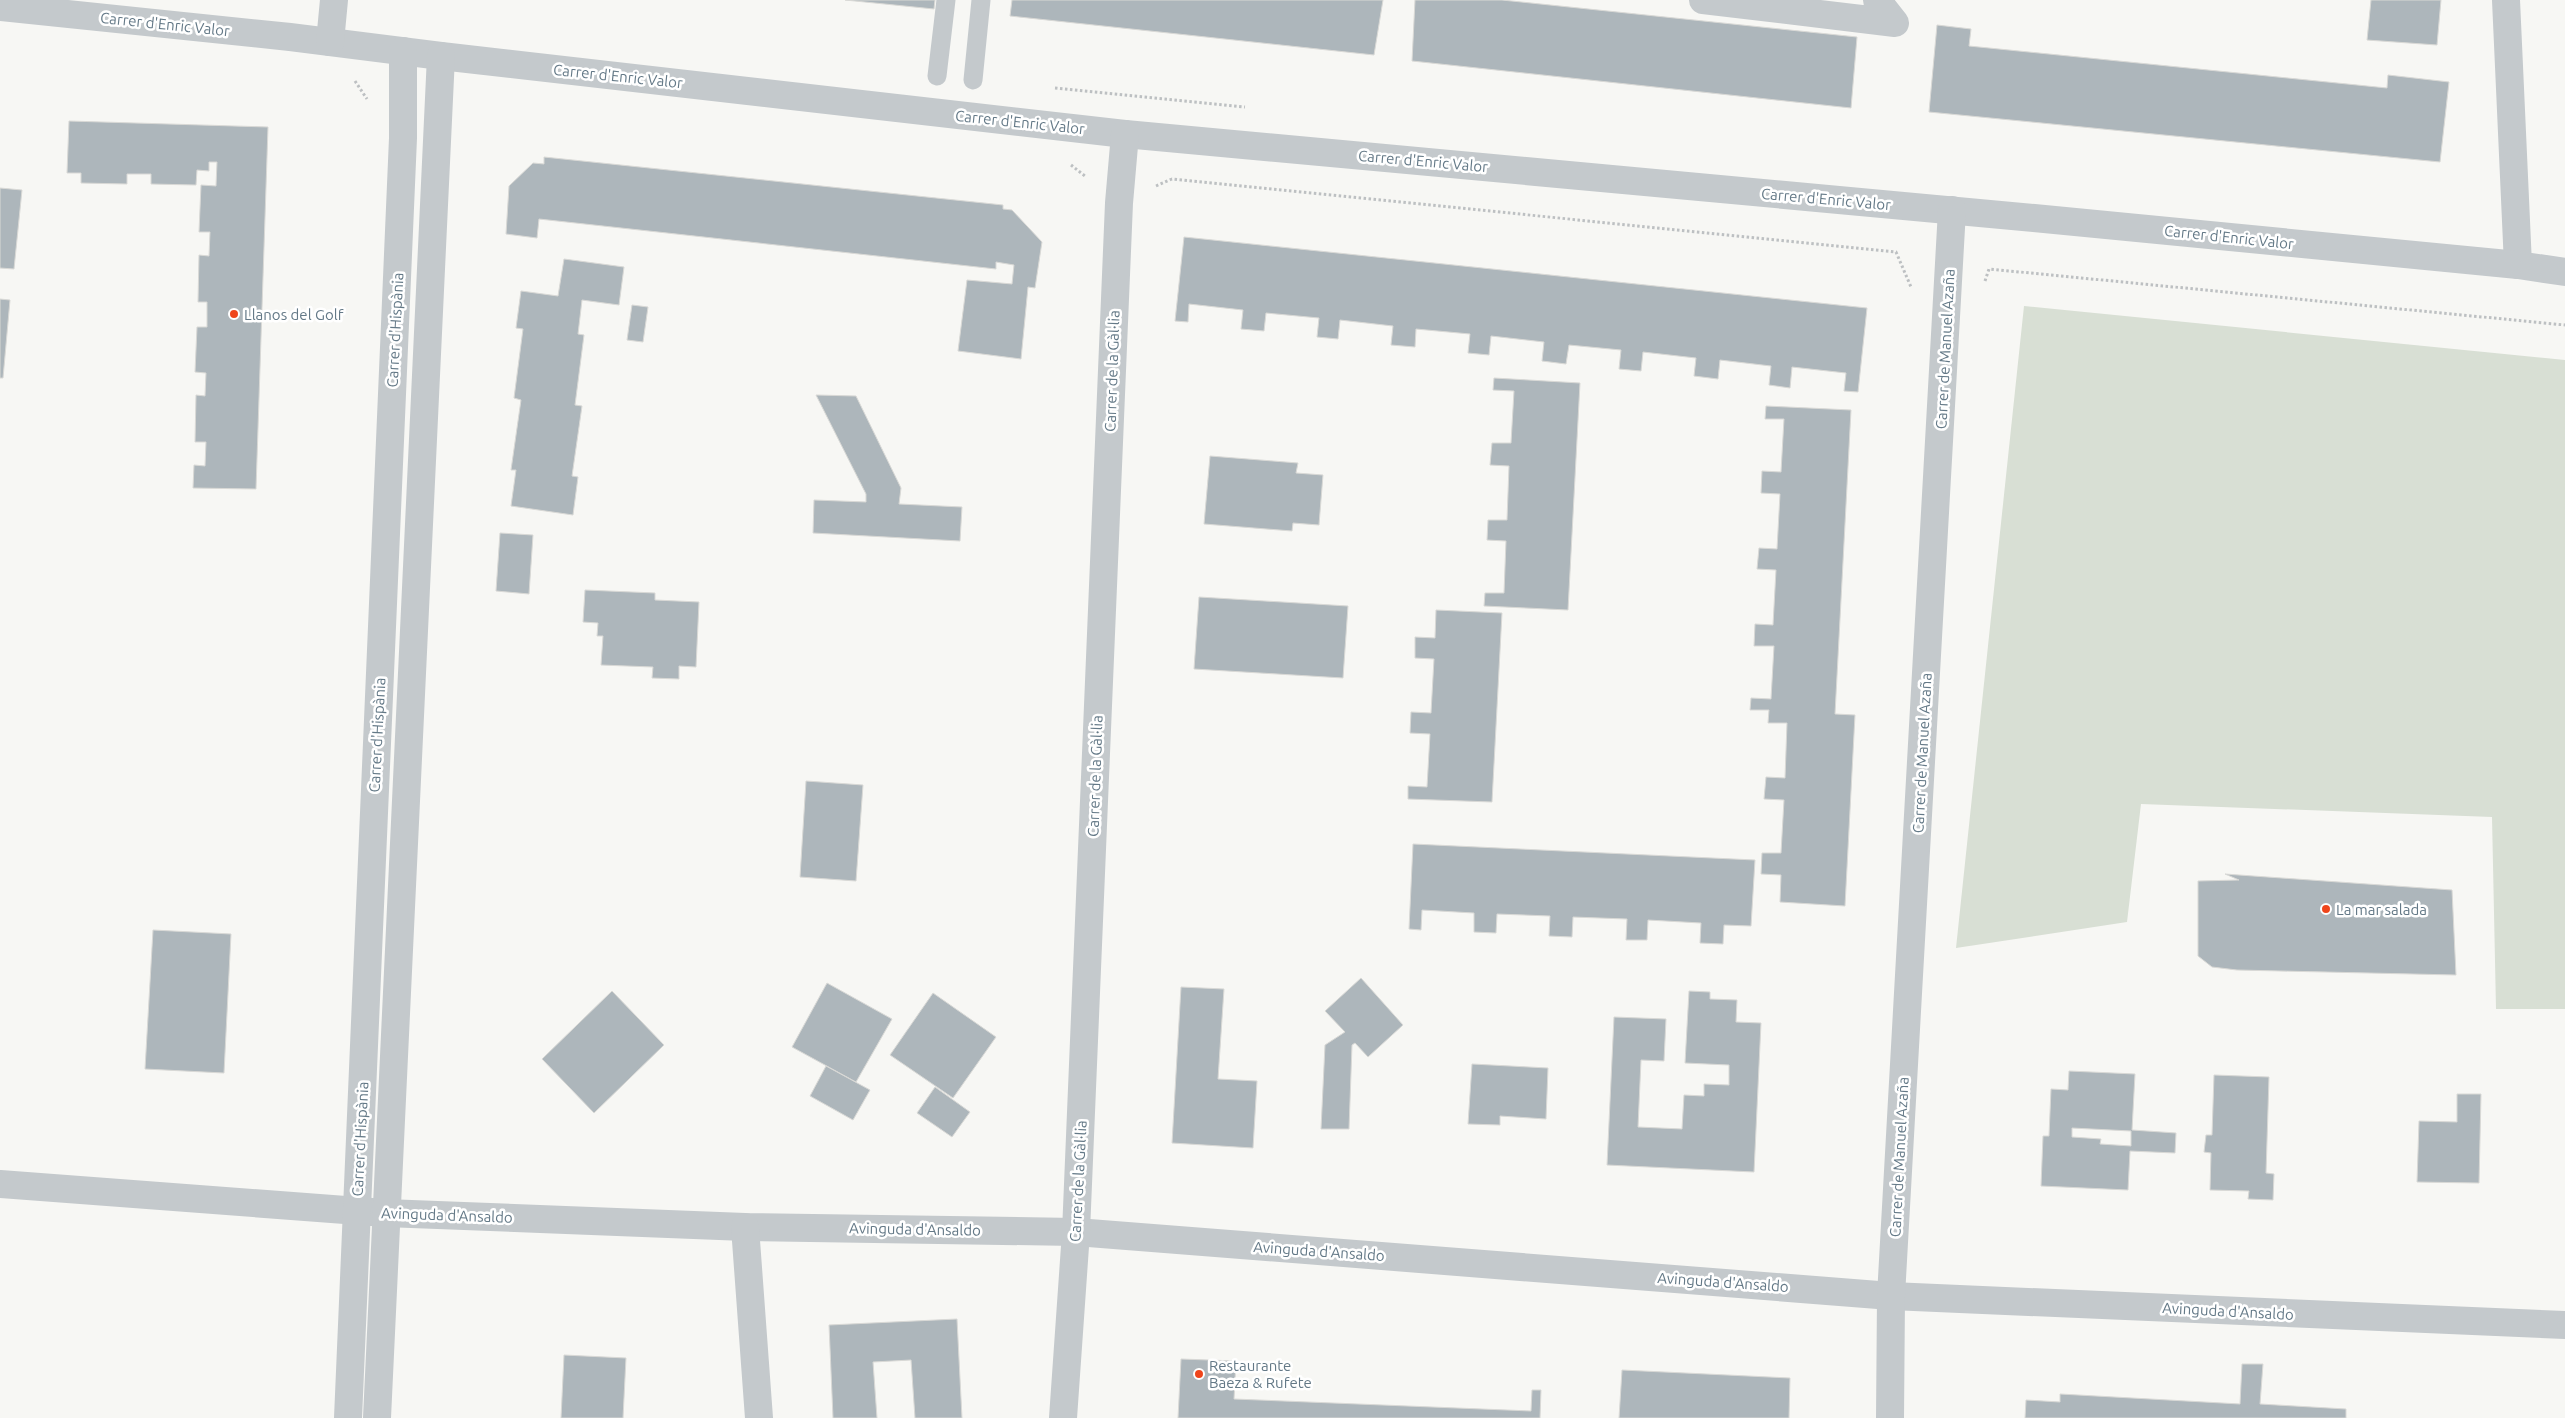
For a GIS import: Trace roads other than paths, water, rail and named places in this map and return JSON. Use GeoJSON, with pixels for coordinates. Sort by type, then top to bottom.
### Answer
{"type":"FeatureCollection","features":[{"type":"Feature","properties":{"kind":"street"},"geometry":{"type":"LineString","coordinates":[[330,42],[334,0]]}},
{"type":"Feature","properties":{"kind":"street"},"geometry":{"type":"LineString","coordinates":[[1703,0],[1895,22],[1877,0]]}},
{"type":"Feature","properties":{"kind":"street"},"geometry":{"type":"LineString","coordinates":[[2506,0],[2518,265]]}},
{"type":"Feature","properties":{"kind":"street","name":"Carrer d'Enric Valor"},"geometry":{"type":"LineString","coordinates":[[0,7],[330,42],[1125,134],[1952,210],[2518,265],[2565,272]]}},
{"type":"Feature","properties":{"kind":"street","name":"Carrer d'Hispània"},"geometry":{"type":"LineString","coordinates":[[348,1418],[404,138],[403,51]]}},
{"type":"Feature","properties":{"kind":"street","name":"Carrer d'Hispània"},"geometry":{"type":"LineString","coordinates":[[377,1418],[441,56]]}},
{"type":"Feature","properties":{"kind":"street","name":"Carrer de la Gàl·lia"},"geometry":{"type":"LineString","coordinates":[[1063,1418],[1076,1232],[1119,203],[1125,134]]}},
{"type":"Feature","properties":{"kind":"street","name":"Carrer de Manuel Azaña"},"geometry":{"type":"LineString","coordinates":[[1892,1296],[1952,210]]}},
{"type":"Feature","properties":{"kind":"street","name":"Avinguda d'Ansaldo"},"geometry":{"type":"LineString","coordinates":[[0,1184],[386,1213],[746,1227],[1076,1232],[1892,1296],[2565,1326]]}},
{"type":"Feature","properties":{"kind":"street"},"geometry":{"type":"LineString","coordinates":[[746,1227],[759,1418]]}},
{"type":"Feature","properties":{"kind":"street"},"geometry":{"type":"LineString","coordinates":[[1890,1418],[1892,1296]]}},
{"type":"Feature","properties":{"kind":"lane"},"geometry":{"type":"LineString","coordinates":[[937,76],[946,0]]}},
{"type":"Feature","properties":{"kind":"lane"},"geometry":{"type":"LineString","coordinates":[[974,80],[981,0]]}},
{"type":"Feature","properties":{"kind":"place","name":"Llanos del Golf"},"geometry":{"type":"Point","coordinates":[234,314]}},
{"type":"Feature","properties":{"kind":"place","name":"La mar salada"},"geometry":{"type":"Point","coordinates":[2326,909]}},
{"type":"Feature","properties":{"kind":"place","name":"Restaurante Baeza & Rufete"},"geometry":{"type":"Point","coordinates":[1199,1374]}}]}
